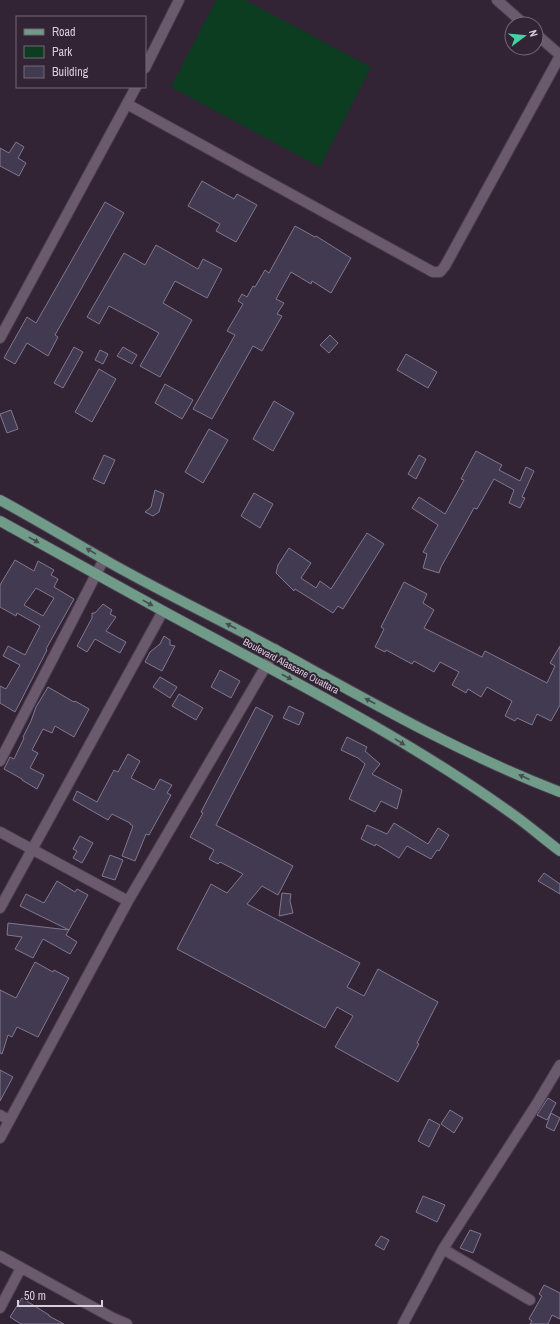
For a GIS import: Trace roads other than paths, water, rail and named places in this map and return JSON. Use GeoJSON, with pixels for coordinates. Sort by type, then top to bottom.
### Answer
{"type":"FeatureCollection","features":[{"type":"Feature","properties":{"kind":"main road","name":"Boulevard Alassane Ouattara"},"geometry":{"type":"LineString","coordinates":[[0,500],[104,559],[275,649],[405,720],[468,752],[560,792]]}},
{"type":"Feature","properties":{"kind":"main road","name":"Boulevard Alassane Ouattara"},"geometry":{"type":"LineString","coordinates":[[0,521],[385,732],[454,775],[511,814],[560,851]]}},
{"type":"Feature","properties":{"kind":"street"},"geometry":{"type":"LineString","coordinates":[[146,66],[179,0]]}},
{"type":"Feature","properties":{"kind":"street"},"geometry":{"type":"LineString","coordinates":[[497,0],[515,16]]}},
{"type":"Feature","properties":{"kind":"street"},"geometry":{"type":"LineString","coordinates":[[127,104],[433,272],[440,272],[449,259],[560,56],[544,41]]}},
{"type":"Feature","properties":{"kind":"street"},"geometry":{"type":"LineString","coordinates":[[0,338],[135,88]]}},
{"type":"Feature","properties":{"kind":"street"},"geometry":{"type":"LineString","coordinates":[[0,761],[104,559]]}},
{"type":"Feature","properties":{"kind":"street"},"geometry":{"type":"LineString","coordinates":[[0,908],[163,611]]}},
{"type":"Feature","properties":{"kind":"street"},"geometry":{"type":"LineString","coordinates":[[0,1138],[5,1118],[128,901],[275,649]]}},
{"type":"Feature","properties":{"kind":"street"},"geometry":{"type":"LineString","coordinates":[[0,832],[128,901]]}},
{"type":"Feature","properties":{"kind":"street"},"geometry":{"type":"LineString","coordinates":[[403,1324],[444,1249],[560,1065]]}},
{"type":"Feature","properties":{"kind":"street"},"geometry":{"type":"LineString","coordinates":[[444,1249],[530,1300]]}},
{"type":"Feature","properties":{"kind":"street"},"geometry":{"type":"LineString","coordinates":[[0,1256],[109,1320],[127,1324]]}},
{"type":"Feature","properties":{"kind":"street"},"geometry":{"type":"LineString","coordinates":[[0,1308],[21,1268]]}}]}
